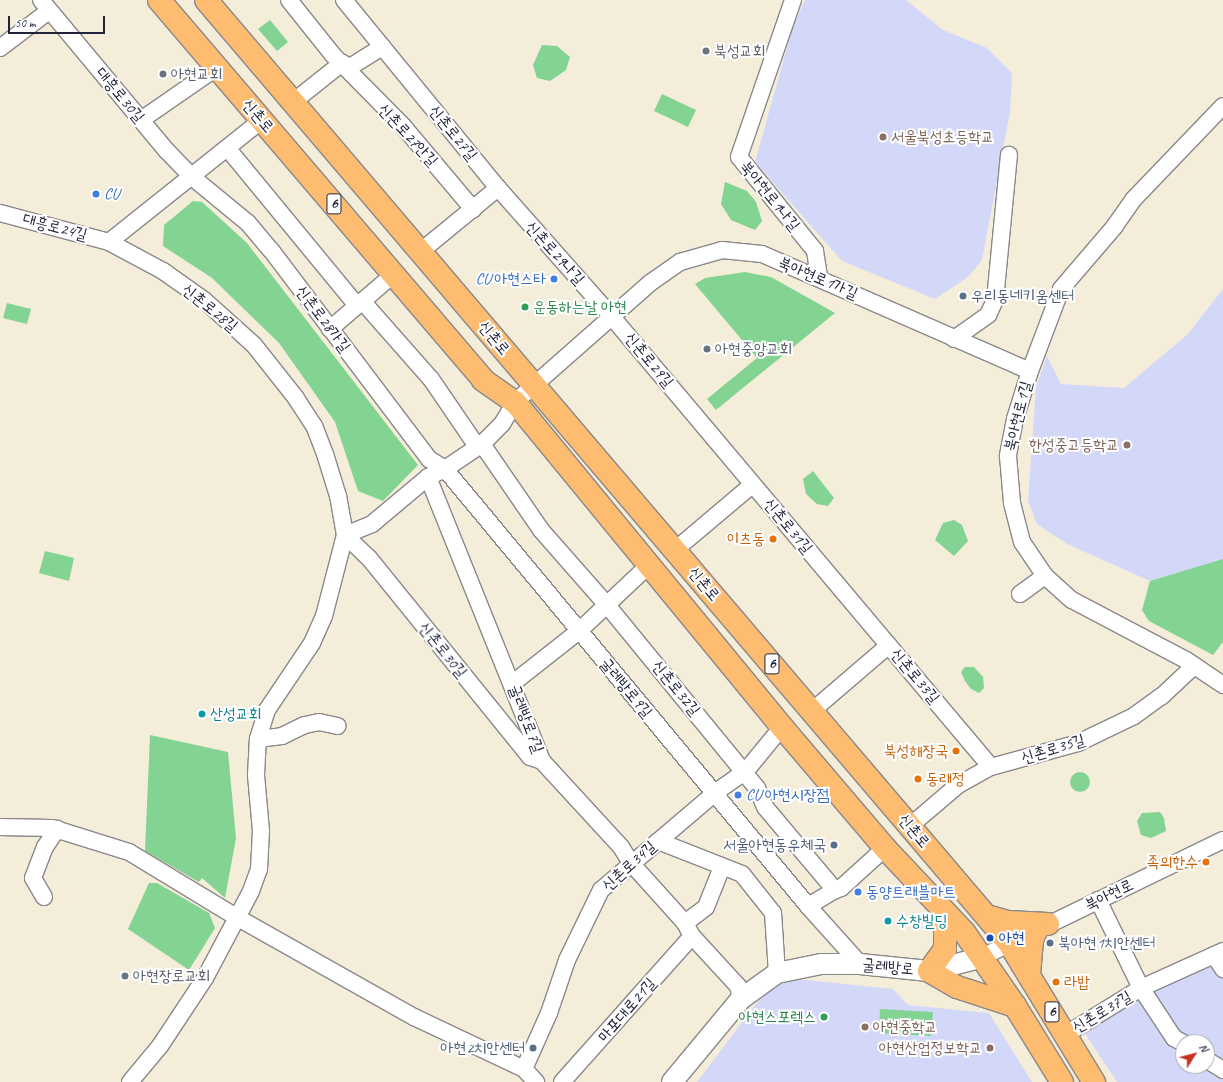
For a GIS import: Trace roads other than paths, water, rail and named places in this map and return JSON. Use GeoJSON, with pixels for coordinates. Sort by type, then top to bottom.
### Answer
{"type":"FeatureCollection","features":[{"type":"Feature","properties":{"kind":"main road","name":"신촌로"},"geometry":{"type":"LineString","coordinates":[[158,0],[394,274],[483,380],[515,402],[782,727],[885,848],[964,932],[995,950],[1029,975],[1094,1082]]}},
{"type":"Feature","properties":{"kind":"main road","name":"신촌로"},"geometry":{"type":"LineString","coordinates":[[206,0],[987,916],[995,950],[1015,1006],[1062,1082]]}},
{"type":"Feature","properties":{"kind":"main road"},"geometry":{"type":"LineString","coordinates":[[945,912],[946,950],[929,971],[958,987],[1015,1006]]}},
{"type":"Feature","properties":{"kind":"main road"},"geometry":{"type":"LineString","coordinates":[[987,916],[1008,922],[1042,927],[1032,940],[1029,975]]}},
{"type":"Feature","properties":{"kind":"street","name":"신촌로27안길"},"geometry":{"type":"LineString","coordinates":[[289,0],[342,63],[403,126],[473,209]]}},
{"type":"Feature","properties":{"kind":"street","name":"신촌로27길"},"geometry":{"type":"LineString","coordinates":[[344,0],[498,188]]}},
{"type":"Feature","properties":{"kind":"street","name":"북아현로1나길"},"geometry":{"type":"LineString","coordinates":[[793,0],[739,157],[814,251],[819,277]]}},
{"type":"Feature","properties":{"kind":"street","name":"대흥로30길"},"geometry":{"type":"LineString","coordinates":[[0,48],[45,5],[141,120],[192,177]]}},
{"type":"Feature","properties":{"kind":"street"},"geometry":{"type":"LineString","coordinates":[[293,102],[342,63],[350,67],[382,47]]}},
{"type":"Feature","properties":{"kind":"street"},"geometry":{"type":"LineString","coordinates":[[141,120],[216,68]]}},
{"type":"Feature","properties":{"kind":"street","name":"북아현로1길"},"geometry":{"type":"LineString","coordinates":[[1221,111],[1133,200],[1115,226],[1061,289],[1030,371],[1015,419],[1008,456],[1012,503],[1022,542],[1045,576],[1072,600],[1194,666],[1223,685]]}},
{"type":"Feature","properties":{"kind":"street"},"geometry":{"type":"LineString","coordinates":[[109,242],[228,149],[262,120]]}},
{"type":"Feature","properties":{"kind":"street"},"geometry":{"type":"LineString","coordinates":[[228,149],[355,303],[363,302]]}},
{"type":"Feature","properties":{"kind":"street"},"geometry":{"type":"LineString","coordinates":[[954,339],[988,315],[995,300],[1009,155]]}},
{"type":"Feature","properties":{"kind":"street","name":"신촌로28가길"},"geometry":{"type":"LineString","coordinates":[[192,177],[248,223],[429,459],[445,470]]}},
{"type":"Feature","properties":{"kind":"street"},"geometry":{"type":"LineString","coordinates":[[420,252],[498,188]]}},
{"type":"Feature","properties":{"kind":"street","name":"신촌로29나길"},"geometry":{"type":"LineString","coordinates":[[498,188],[612,317]]}},
{"type":"Feature","properties":{"kind":"street","name":"대흥로24길"},"geometry":{"type":"LineString","coordinates":[[0,213],[109,242]]}},
{"type":"Feature","properties":{"kind":"street","name":"신촌로28길"},"geometry":{"type":"LineString","coordinates":[[109,242],[180,283],[204,300],[254,345],[296,398],[314,426],[336,489],[345,535]]}},
{"type":"Feature","properties":{"kind":"street","name":"북아현로1가길"},"geometry":{"type":"LineString","coordinates":[[612,317],[650,283],[680,262],[722,250],[762,254],[819,277],[954,339],[1030,371]]}},
{"type":"Feature","properties":{"kind":"street"},"geometry":{"type":"LineString","coordinates":[[330,329],[394,274]]}},
{"type":"Feature","properties":{"kind":"street"},"geometry":{"type":"LineString","coordinates":[[363,302],[431,379],[474,442],[482,444],[541,530],[607,605]]}},
{"type":"Feature","properties":{"kind":"street","name":"신촌로29길"},"geometry":{"type":"LineString","coordinates":[[515,402],[612,317],[752,485]]}},
{"type":"Feature","properties":{"kind":"street"},"geometry":{"type":"LineString","coordinates":[[130,1082],[164,1040],[205,978],[238,918],[259,869],[261,831],[256,776],[258,739],[267,710],[315,636],[324,616],[345,535],[372,524],[428,477],[445,470],[482,444],[502,424],[515,402]]}},
{"type":"Feature","properties":{"kind":"street","name":"굴레방로9길"},"geometry":{"type":"LineString","coordinates":[[445,470],[716,792],[808,906],[860,964]]}},
{"type":"Feature","properties":{"kind":"street","name":"굴레방로7길"},"geometry":{"type":"LineString","coordinates":[[428,477],[513,683],[542,761],[621,847],[631,863],[738,986],[741,999]]}},
{"type":"Feature","properties":{"kind":"street","name":"신촌로31길"},"geometry":{"type":"LineString","coordinates":[[675,550],[752,485],[889,645]]}},
{"type":"Feature","properties":{"kind":"street","name":"신촌로30길"},"geometry":{"type":"LineString","coordinates":[[345,535],[369,558],[530,757],[542,761]]}},
{"type":"Feature","properties":{"kind":"street"},"geometry":{"type":"LineString","coordinates":[[513,683],[579,631],[648,565]]}},
{"type":"Feature","properties":{"kind":"street"},"geometry":{"type":"LineString","coordinates":[[1020,594],[1045,576]]}},
{"type":"Feature","properties":{"kind":"street","name":"신촌로32길"},"geometry":{"type":"LineString","coordinates":[[607,605],[745,772]]}},
{"type":"Feature","properties":{"kind":"street","name":"신촌로33길"},"geometry":{"type":"LineString","coordinates":[[812,711],[889,645],[991,767]]}},
{"type":"Feature","properties":{"kind":"street","name":"신촌로35길"},"geometry":{"type":"LineString","coordinates":[[910,826],[958,785],[991,767],[1078,743],[1134,716],[1162,696],[1194,666]]}},
{"type":"Feature","properties":{"kind":"street"},"geometry":{"type":"LineString","coordinates":[[258,739],[282,736],[305,725],[319,722],[338,726]]}},
{"type":"Feature","properties":{"kind":"street","name":"신촌로34길"},"geometry":{"type":"LineString","coordinates":[[524,1069],[549,1013],[567,960],[601,890],[716,792],[745,772],[782,727]]}},
{"type":"Feature","properties":{"kind":"street"},"geometry":{"type":"LineString","coordinates":[[745,772],[757,788],[765,807],[835,890],[808,906]]}},
{"type":"Feature","properties":{"kind":"street"},"geometry":{"type":"LineString","coordinates":[[0,827],[57,829],[129,852],[238,918],[414,1017],[524,1069],[536,1082]]}},
{"type":"Feature","properties":{"kind":"street"},"geometry":{"type":"LineString","coordinates":[[44,897],[33,878],[44,847],[57,829]]}},
{"type":"Feature","properties":{"kind":"street"},"geometry":{"type":"LineString","coordinates":[[658,841],[742,874],[773,913],[778,973]]}},
{"type":"Feature","properties":{"kind":"street","name":"북아현로"},"geometry":{"type":"LineString","coordinates":[[995,950],[1098,900],[1222,843]]}},
{"type":"Feature","properties":{"kind":"street","name":"신촌로"},"geometry":{"type":"LineString","coordinates":[[835,890],[841,888],[885,848]]}},
{"type":"Feature","properties":{"kind":"street"},"geometry":{"type":"LineString","coordinates":[[689,929],[706,908],[722,867]]}},
{"type":"Feature","properties":{"kind":"street"},"geometry":{"type":"LineString","coordinates":[[1098,900],[1141,988],[1219,953],[1223,969]]}},
{"type":"Feature","properties":{"kind":"street","name":"마포대로21길"},"geometry":{"type":"LineString","coordinates":[[562,1082],[689,929]]}},
{"type":"Feature","properties":{"kind":"street","name":"굴레방로"},"geometry":{"type":"LineString","coordinates":[[672,1082],[741,999],[778,973],[821,964],[860,964],[929,971],[995,950]]}},
{"type":"Feature","properties":{"kind":"street","name":"신촌로37길"},"geometry":{"type":"LineString","coordinates":[[1066,1035],[1141,988],[1175,1039]]}},
{"type":"Feature","properties":{"kind":"place","name":"북성교회"},"geometry":{"type":"Point","coordinates":[706,51]}},
{"type":"Feature","properties":{"kind":"place","name":"아현교회"},"geometry":{"type":"Point","coordinates":[163,74]}},
{"type":"Feature","properties":{"kind":"place","name":"서울북성초등학교"},"geometry":{"type":"Point","coordinates":[883,137]}},
{"type":"Feature","properties":{"kind":"place","name":"CU"},"geometry":{"type":"Point","coordinates":[96,194]}},
{"type":"Feature","properties":{"kind":"place","name":"CU 아현스타"},"geometry":{"type":"Point","coordinates":[554,279]}},
{"type":"Feature","properties":{"kind":"place","name":"우리동네키움센터"},"geometry":{"type":"Point","coordinates":[963,296]}},
{"type":"Feature","properties":{"kind":"place","name":"운동하는날 아현"},"geometry":{"type":"Point","coordinates":[525,307]}},
{"type":"Feature","properties":{"kind":"place","name":"아현중앙교회"},"geometry":{"type":"Point","coordinates":[707,349]}},
{"type":"Feature","properties":{"kind":"place","name":"한성중고등학교"},"geometry":{"type":"Point","coordinates":[1127,445]}},
{"type":"Feature","properties":{"kind":"place","name":"이츠동"},"geometry":{"type":"Point","coordinates":[773,539]}},
{"type":"Feature","properties":{"kind":"place","name":"산성교회"},"geometry":{"type":"Point","coordinates":[202,714]}},
{"type":"Feature","properties":{"kind":"place","name":"북성해장국"},"geometry":{"type":"Point","coordinates":[956,751]}},
{"type":"Feature","properties":{"kind":"place","name":"동래정"},"geometry":{"type":"Point","coordinates":[918,779]}},
{"type":"Feature","properties":{"kind":"place","name":"CU 아현시장점"},"geometry":{"type":"Point","coordinates":[738,795]}},
{"type":"Feature","properties":{"kind":"place","name":"서울아현동우체국"},"geometry":{"type":"Point","coordinates":[834,845]}},
{"type":"Feature","properties":{"kind":"place","name":"족의한수"},"geometry":{"type":"Point","coordinates":[1206,862]}},
{"type":"Feature","properties":{"kind":"place","name":"동양트래블마트"},"geometry":{"type":"Point","coordinates":[858,892]}},
{"type":"Feature","properties":{"kind":"place","name":"수창빌딩"},"geometry":{"type":"Point","coordinates":[888,921]}},
{"type":"Feature","properties":{"kind":"place","name":"아현"},"geometry":{"type":"Point","coordinates":[990,938]}},
{"type":"Feature","properties":{"kind":"place","name":"북아현1치안센터"},"geometry":{"type":"Point","coordinates":[1050,943]}},
{"type":"Feature","properties":{"kind":"place","name":"아현장로교회"},"geometry":{"type":"Point","coordinates":[125,976]}},
{"type":"Feature","properties":{"kind":"place","name":"라밥"},"geometry":{"type":"Point","coordinates":[1056,982]}},
{"type":"Feature","properties":{"kind":"place","name":"아현스포렉스"},"geometry":{"type":"Point","coordinates":[824,1017]}},
{"type":"Feature","properties":{"kind":"place","name":"아현중학교"},"geometry":{"type":"Point","coordinates":[865,1027]}},
{"type":"Feature","properties":{"kind":"place","name":"아현2치안센터"},"geometry":{"type":"Point","coordinates":[533,1048]}},
{"type":"Feature","properties":{"kind":"place","name":"아현산업정보학교"},"geometry":{"type":"Point","coordinates":[990,1048]}}]}
